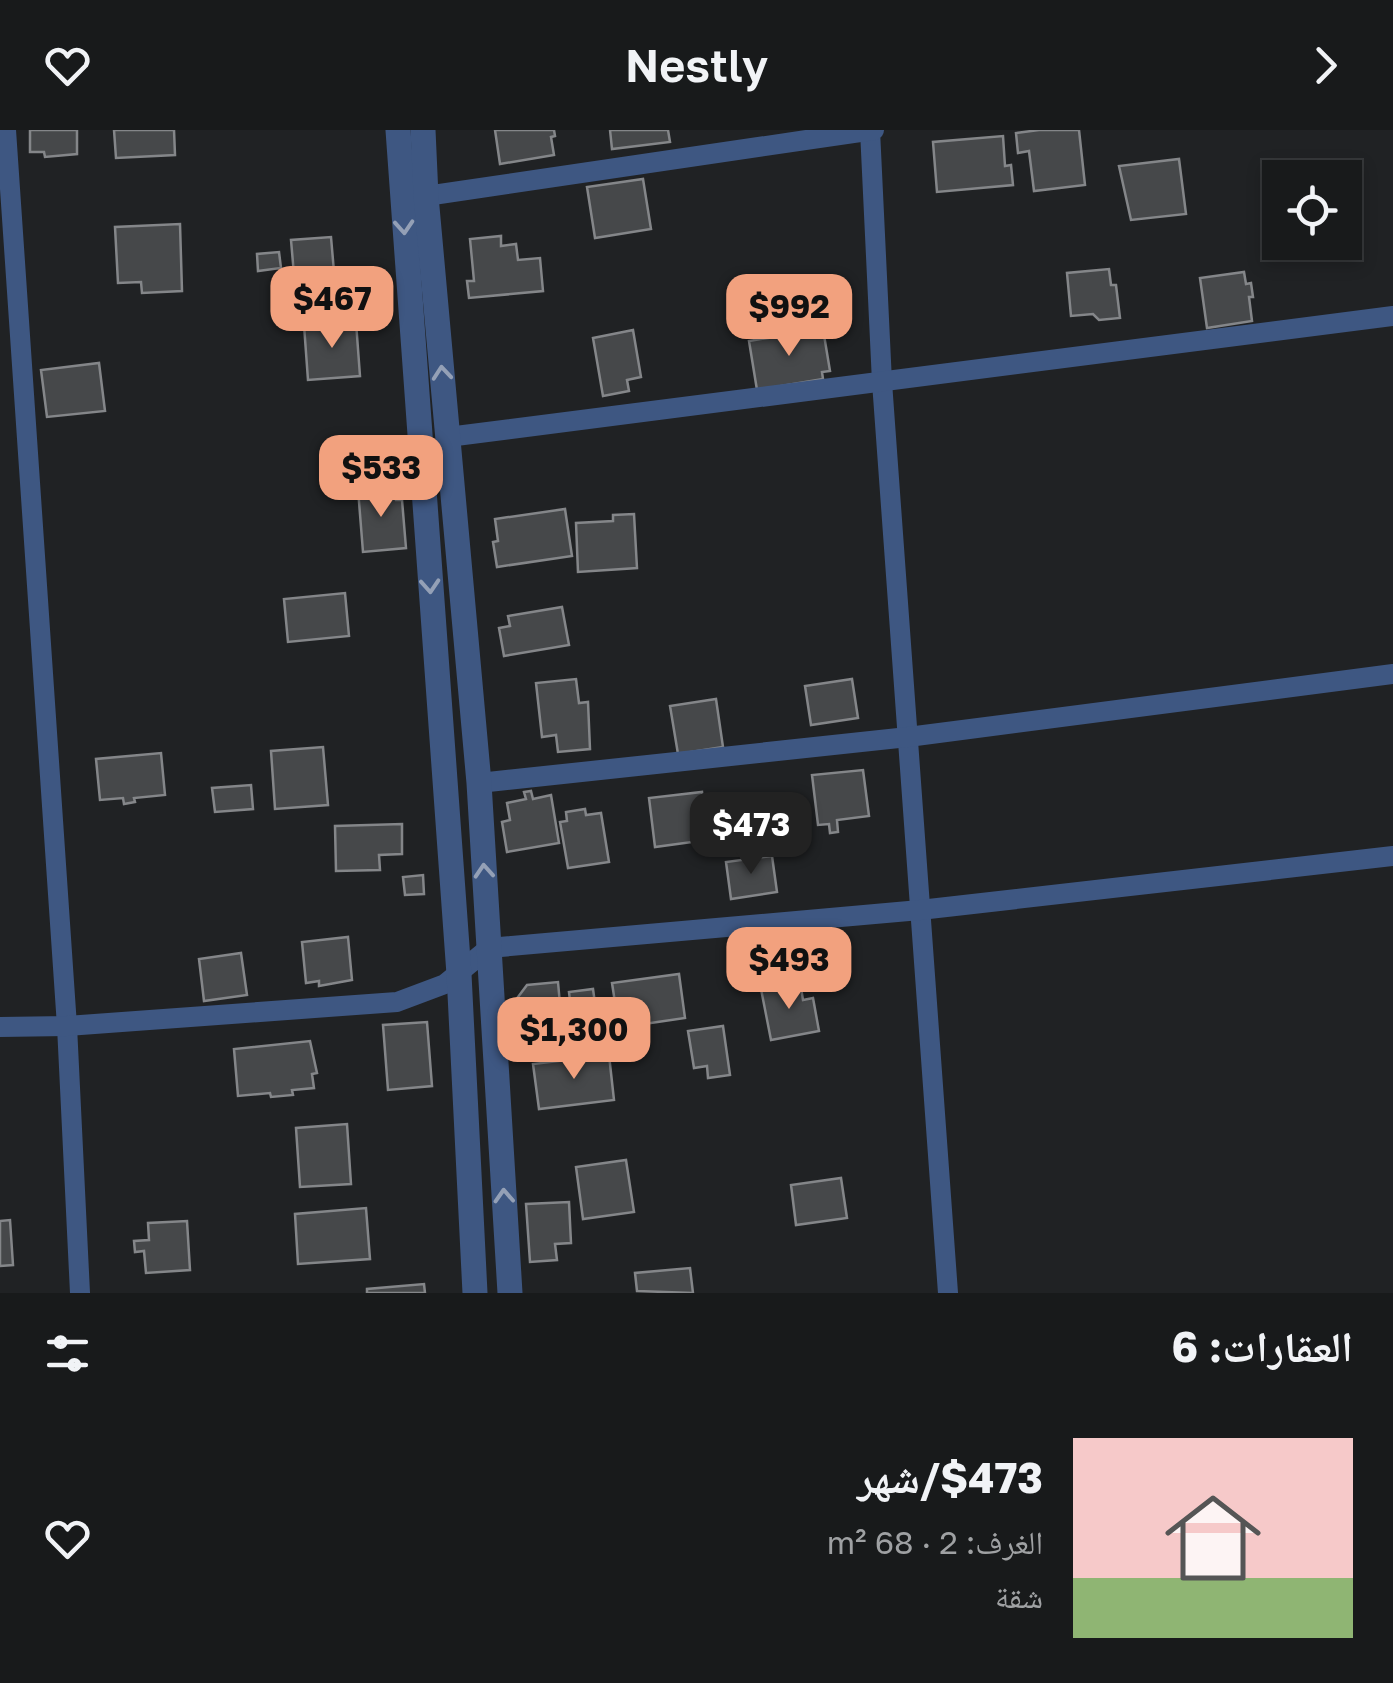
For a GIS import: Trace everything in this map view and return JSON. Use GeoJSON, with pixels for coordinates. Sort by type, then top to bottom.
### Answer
{"type":"FeatureCollection","features":[{"type":"Feature","properties":{"kind":"street"},"geometry":{"type":"LineString","coordinates":[[6,130],[67,1026],[80,1293]]}},
{"type":"Feature","properties":{"kind":"street"},"geometry":{"type":"LineString","coordinates":[[398,130],[459,974],[475,1293]]}},
{"type":"Feature","properties":{"kind":"street"},"geometry":{"type":"LineString","coordinates":[[423,130],[479,783],[510,1293]]}},
{"type":"Feature","properties":{"kind":"street"},"geometry":{"type":"LineString","coordinates":[[426,196],[872,131],[882,382],[948,1293]]}},
{"type":"Feature","properties":{"kind":"street"},"geometry":{"type":"LineString","coordinates":[[448,437],[1393,316]]}},
{"type":"Feature","properties":{"kind":"street"},"geometry":{"type":"LineString","coordinates":[[479,783],[908,736],[1393,674]]}},
{"type":"Feature","properties":{"kind":"street"},"geometry":{"type":"LineString","coordinates":[[0,1027],[67,1026],[397,1002],[417,997],[459,974],[489,948],[920,910],[1393,856]]}},
{"type":"Feature","properties":{"kind":"building"},"geometry":{"type":"Polygon","coordinates":[[[30,130],[77,130],[77,154],[45,157],[44,152],[30,152],[30,130]]]}},
{"type":"Feature","properties":{"kind":"building"},"geometry":{"type":"Polygon","coordinates":[[[114,130],[174,130],[175,155],[116,158],[114,130]]]}},
{"type":"Feature","properties":{"kind":"building"},"geometry":{"type":"Polygon","coordinates":[[[495,130],[554,130],[554,155],[500,164],[495,130]]]}},
{"type":"Feature","properties":{"kind":"building"},"geometry":{"type":"Polygon","coordinates":[[[610,130],[668,130],[670,142],[612,149],[610,130]]]}},
{"type":"Feature","properties":{"kind":"building"},"geometry":{"type":"Polygon","coordinates":[[[1079,130],[1085,185],[1034,191],[1029,151],[1018,153],[1016,133],[1079,130]]]}},
{"type":"Feature","properties":{"kind":"building"},"geometry":{"type":"Polygon","coordinates":[[[1003,136],[1005,166],[1011,165],[1013,185],[937,192],[933,142],[1003,136]]]}},
{"type":"Feature","properties":{"kind":"building"},"geometry":{"type":"Polygon","coordinates":[[[1179,159],[1186,214],[1131,220],[1119,166],[1179,159]]]}},
{"type":"Feature","properties":{"kind":"building"},"geometry":{"type":"Polygon","coordinates":[[[643,179],[651,229],[595,238],[587,187],[643,179]]]}},
{"type":"Feature","properties":{"kind":"building"},"geometry":{"type":"Polygon","coordinates":[[[180,224],[182,291],[142,293],[141,282],[118,283],[115,227],[180,224]]]}},
{"type":"Feature","properties":{"kind":"building"},"geometry":{"type":"Polygon","coordinates":[[[501,236],[501,246],[516,244],[518,260],[540,258],[543,291],[469,298],[467,281],[474,281],[470,239],[501,236]]]}},
{"type":"Feature","properties":{"kind":"building"},"geometry":{"type":"Polygon","coordinates":[[[331,237],[336,295],[296,298],[291,240],[331,237]]]}},
{"type":"Feature","properties":{"kind":"building"},"geometry":{"type":"Polygon","coordinates":[[[279,252],[281,268],[258,271],[257,254],[279,252]]]}},
{"type":"Feature","properties":{"kind":"building"},"geometry":{"type":"Polygon","coordinates":[[[1109,269],[1111,285],[1116,285],[1120,318],[1071,316],[1067,273],[1109,269]]]}},
{"type":"Feature","properties":{"kind":"building"},"geometry":{"type":"Polygon","coordinates":[[[1244,272],[1246,284],[1251,283],[1252,321],[1207,328],[1200,278],[1244,272]]]}},
{"type":"Feature","properties":{"kind":"building"},"geometry":{"type":"Polygon","coordinates":[[[356,322],[360,376],[308,380],[304,325],[356,322]]]}},
{"type":"Feature","properties":{"kind":"building"},"geometry":{"type":"Polygon","coordinates":[[[823,329],[830,371],[822,372],[823,379],[757,390],[749,341],[823,329]]]}},
{"type":"Feature","properties":{"kind":"building"},"geometry":{"type":"Polygon","coordinates":[[[633,330],[641,377],[627,380],[629,391],[603,396],[593,338],[633,330]]]}},
{"type":"Feature","properties":{"kind":"building"},"geometry":{"type":"Polygon","coordinates":[[[99,363],[105,411],[47,417],[41,370],[99,363]]]}},
{"type":"Feature","properties":{"kind":"building"},"geometry":{"type":"Polygon","coordinates":[[[394,486],[396,500],[402,500],[406,548],[363,552],[358,489],[394,486]]]}},
{"type":"Feature","properties":{"kind":"building"},"geometry":{"type":"Polygon","coordinates":[[[565,509],[572,556],[497,567],[495,519],[565,509]]]}},
{"type":"Feature","properties":{"kind":"building"},"geometry":{"type":"Polygon","coordinates":[[[634,514],[637,568],[578,572],[576,523],[613,521],[613,515],[634,514]]]}},
{"type":"Feature","properties":{"kind":"building"},"geometry":{"type":"Polygon","coordinates":[[[345,593],[349,636],[288,642],[284,599],[345,593]]]}},
{"type":"Feature","properties":{"kind":"building"},"geometry":{"type":"Polygon","coordinates":[[[562,607],[569,645],[504,656],[499,628],[510,626],[508,616],[562,607]]]}},
{"type":"Feature","properties":{"kind":"building"},"geometry":{"type":"Polygon","coordinates":[[[576,679],[579,703],[588,702],[590,749],[558,752],[556,735],[542,737],[536,683],[576,679]]]}},
{"type":"Feature","properties":{"kind":"building"},"geometry":{"type":"Polygon","coordinates":[[[852,679],[858,718],[811,725],[805,686],[852,679]]]}},
{"type":"Feature","properties":{"kind":"building"},"geometry":{"type":"Polygon","coordinates":[[[716,699],[723,747],[678,754],[670,706],[716,699]]]}},
{"type":"Feature","properties":{"kind":"building"},"geometry":{"type":"Polygon","coordinates":[[[323,747],[328,805],[275,809],[271,751],[323,747]]]}},
{"type":"Feature","properties":{"kind":"building"},"geometry":{"type":"Polygon","coordinates":[[[161,753],[165,795],[134,798],[135,802],[124,804],[123,798],[100,800],[96,759],[161,753]]]}},
{"type":"Feature","properties":{"kind":"building"},"geometry":{"type":"Polygon","coordinates":[[[863,770],[869,816],[837,820],[838,832],[830,833],[829,824],[818,825],[812,775],[863,770]]]}},
{"type":"Feature","properties":{"kind":"building"},"geometry":{"type":"Polygon","coordinates":[[[251,785],[253,809],[215,812],[212,788],[251,785]]]}},
{"type":"Feature","properties":{"kind":"building"},"geometry":{"type":"Polygon","coordinates":[[[531,791],[533,799],[551,795],[559,843],[507,852],[502,822],[510,820],[507,803],[526,799],[524,792],[531,791]]]}},
{"type":"Feature","properties":{"kind":"building"},"geometry":{"type":"Polygon","coordinates":[[[702,792],[707,840],[655,847],[649,798],[702,792]]]}},
{"type":"Feature","properties":{"kind":"building"},"geometry":{"type":"Polygon","coordinates":[[[585,809],[586,815],[601,813],[609,862],[568,868],[560,822],[567,821],[566,812],[585,809]]]}},
{"type":"Feature","properties":{"kind":"building"},"geometry":{"type":"Polygon","coordinates":[[[402,824],[402,854],[379,855],[380,870],[336,871],[335,826],[402,824]]]}},
{"type":"Feature","properties":{"kind":"building"},"geometry":{"type":"Polygon","coordinates":[[[772,856],[777,892],[731,899],[726,862],[772,856]]]}},
{"type":"Feature","properties":{"kind":"building"},"geometry":{"type":"Polygon","coordinates":[[[423,875],[424,894],[405,895],[403,877],[423,875]]]}},
{"type":"Feature","properties":{"kind":"building"},"geometry":{"type":"Polygon","coordinates":[[[348,937],[352,980],[319,986],[319,981],[306,983],[302,942],[348,937]]]}},
{"type":"Feature","properties":{"kind":"building"},"geometry":{"type":"Polygon","coordinates":[[[241,953],[247,995],[204,1001],[199,959],[241,953]]]}},
{"type":"Feature","properties":{"kind":"building"},"geometry":{"type":"Polygon","coordinates":[[[679,974],[685,1018],[630,1026],[627,1007],[616,1009],[612,983],[679,974]]]}},
{"type":"Feature","properties":{"kind":"building"},"geometry":{"type":"Polygon","coordinates":[[[558,982],[560,1048],[520,1052],[515,1001],[527,985],[558,982]]]}},
{"type":"Feature","properties":{"kind":"building"},"geometry":{"type":"Polygon","coordinates":[[[800,982],[803,1000],[813,998],[819,1031],[771,1040],[761,989],[800,982]]]}},
{"type":"Feature","properties":{"kind":"building"},"geometry":{"type":"Polygon","coordinates":[[[593,989],[598,1025],[573,1028],[569,992],[593,989]]]}},
{"type":"Feature","properties":{"kind":"building"},"geometry":{"type":"Polygon","coordinates":[[[427,1022],[432,1086],[388,1090],[383,1025],[427,1022]]]}},
{"type":"Feature","properties":{"kind":"building"},"geometry":{"type":"Polygon","coordinates":[[[723,1026],[730,1075],[708,1078],[707,1066],[694,1068],[688,1031],[723,1026]]]}},
{"type":"Feature","properties":{"kind":"building"},"geometry":{"type":"Polygon","coordinates":[[[310,1041],[317,1073],[312,1074],[314,1088],[292,1090],[293,1095],[238,1096],[234,1049],[310,1041]]]}},
{"type":"Feature","properties":{"kind":"building"},"geometry":{"type":"Polygon","coordinates":[[[609,1055],[614,1100],[539,1109],[533,1064],[609,1055]]]}},
{"type":"Feature","properties":{"kind":"building"},"geometry":{"type":"Polygon","coordinates":[[[347,1124],[351,1184],[300,1187],[296,1128],[347,1124]]]}},
{"type":"Feature","properties":{"kind":"building"},"geometry":{"type":"Polygon","coordinates":[[[626,1160],[634,1212],[583,1219],[576,1167],[626,1160]]]}},
{"type":"Feature","properties":{"kind":"building"},"geometry":{"type":"Polygon","coordinates":[[[841,1178],[847,1218],[796,1225],[791,1185],[841,1178]]]}},
{"type":"Feature","properties":{"kind":"building"},"geometry":{"type":"Polygon","coordinates":[[[569,1202],[571,1243],[555,1244],[557,1260],[530,1262],[526,1204],[569,1202]]]}},
{"type":"Feature","properties":{"kind":"building"},"geometry":{"type":"Polygon","coordinates":[[[366,1208],[370,1259],[298,1264],[295,1214],[366,1208]]]}},
{"type":"Feature","properties":{"kind":"building"},"geometry":{"type":"Polygon","coordinates":[[[10,1220],[13,1265],[0,1266],[0,1221],[10,1220]]]}},
{"type":"Feature","properties":{"kind":"building"},"geometry":{"type":"Polygon","coordinates":[[[187,1221],[190,1270],[146,1273],[144,1251],[135,1252],[134,1241],[149,1240],[148,1223],[187,1221]]]}},
{"type":"Feature","properties":{"kind":"building"},"geometry":{"type":"Polygon","coordinates":[[[690,1268],[693,1293],[637,1291],[635,1273],[690,1268]]]}},
{"type":"Feature","properties":{"kind":"building"},"geometry":{"type":"Polygon","coordinates":[[[424,1284],[425,1293],[367,1293],[367,1289],[424,1284]]]}}]}
